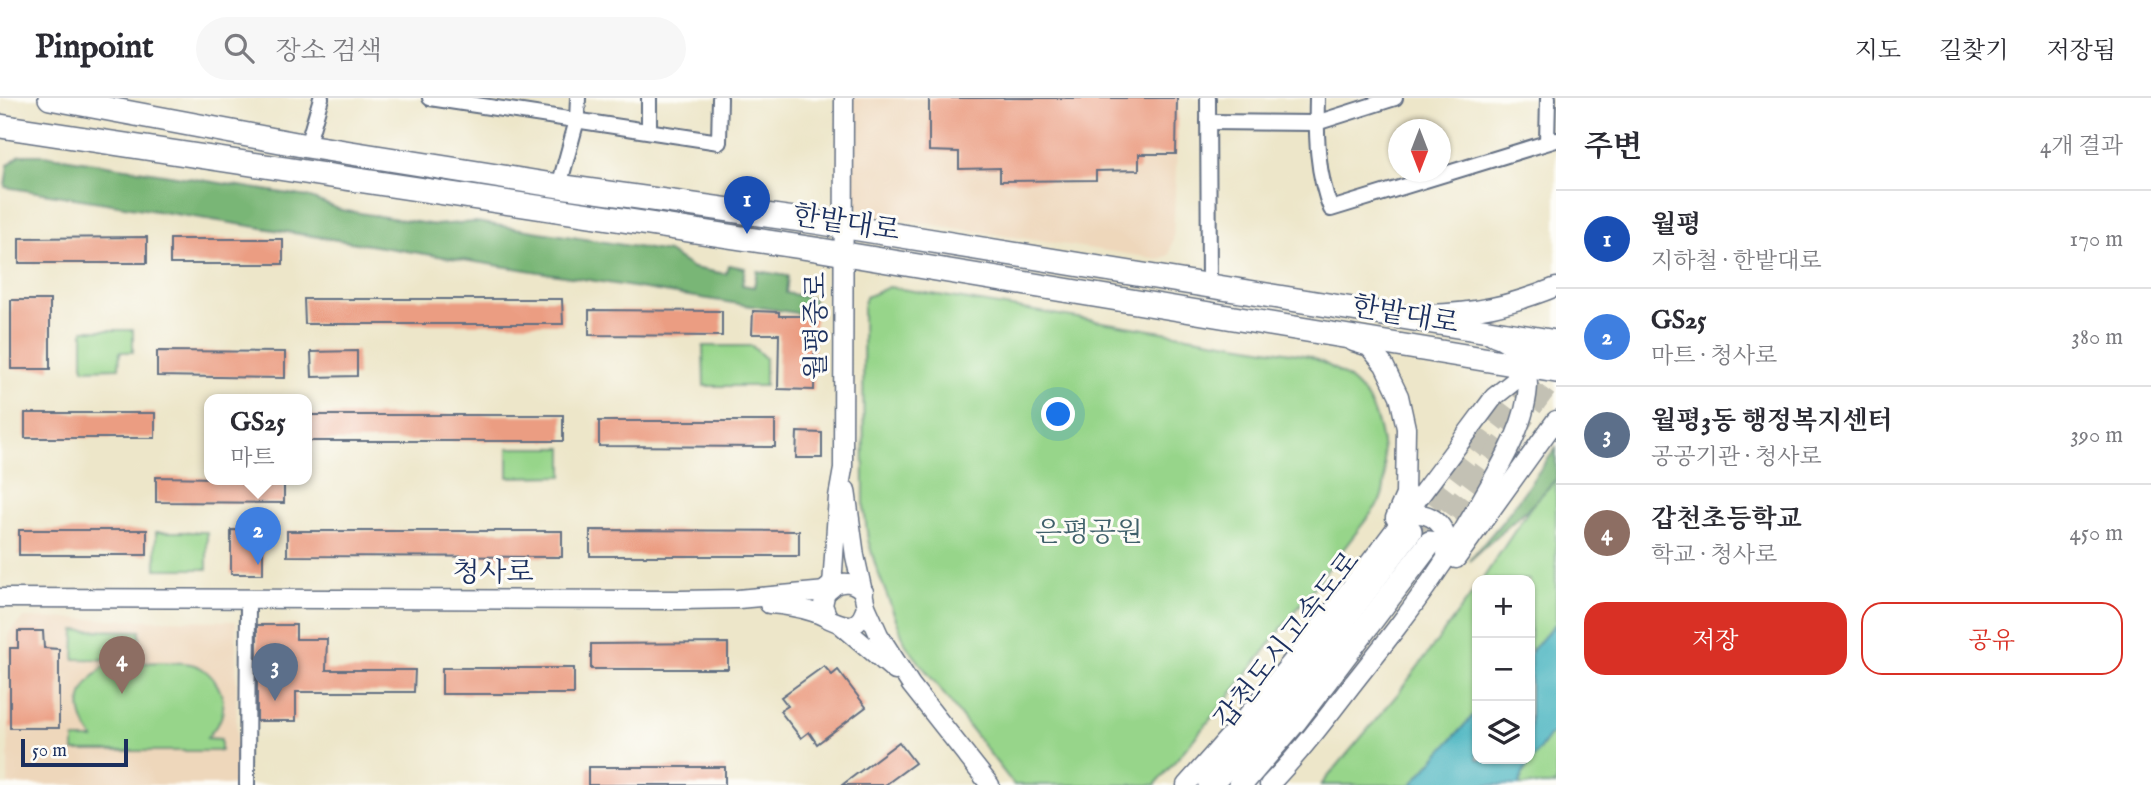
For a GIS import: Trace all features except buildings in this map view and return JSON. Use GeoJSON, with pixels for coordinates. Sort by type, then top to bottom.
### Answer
{"type":"FeatureCollection","features":[{"type":"Feature","properties":{"kind":"main road","name":"한밭대로"},"geometry":{"type":"LineString","coordinates":[[50,98],[307,146],[843,227],[1556,342]]}},
{"type":"Feature","properties":{"kind":"main road","name":"한밭대로"},"geometry":{"type":"LineString","coordinates":[[0,126],[843,253],[1537,366]]}},
{"type":"Feature","properties":{"kind":"main road","name":"갑천도시고속도로"},"geometry":{"type":"LineString","coordinates":[[1210,785],[1284,701],[1405,526]]}},
{"type":"Feature","properties":{"kind":"main road","name":"갑천도시고속도로"},"geometry":{"type":"LineString","coordinates":[[1240,785],[1296,721],[1430,543]]}},
{"type":"Feature","properties":{"kind":"street"},"geometry":{"type":"LineString","coordinates":[[307,146],[321,98]]}},
{"type":"Feature","properties":{"kind":"street"},"geometry":{"type":"LineString","coordinates":[[430,98],[499,103],[578,120],[719,142],[720,98]]}},
{"type":"Feature","properties":{"kind":"street"},"geometry":{"type":"LineString","coordinates":[[559,186],[578,120],[578,98]]}},
{"type":"Feature","properties":{"kind":"street"},"geometry":{"type":"LineString","coordinates":[[649,98],[649,131]]}},
{"type":"Feature","properties":{"kind":"street","name":"월평중로"},"geometry":{"type":"LineString","coordinates":[[842,469],[844,98]]}},
{"type":"Feature","properties":{"kind":"street"},"geometry":{"type":"LineString","coordinates":[[1208,98],[1209,285]]}},
{"type":"Feature","properties":{"kind":"street"},"geometry":{"type":"LineString","coordinates":[[1317,98],[1323,191],[1331,209],[1552,141],[1548,98]]}},
{"type":"Feature","properties":{"kind":"street"},"geometry":{"type":"LineString","coordinates":[[1208,122],[1317,123],[1395,98]]}},
{"type":"Feature","properties":{"kind":"street"},"geometry":{"type":"LineString","coordinates":[[1385,315],[1478,310],[1513,304],[1556,287]]}},
{"type":"Feature","properties":{"kind":"street"},"geometry":{"type":"LineString","coordinates":[[1474,329],[1502,338],[1537,366]]}},
{"type":"Feature","properties":{"kind":"street"},"geometry":{"type":"LineString","coordinates":[[1309,330],[1369,346],[1384,365],[1399,396],[1406,428],[1405,495],[1381,548]]}},
{"type":"Feature","properties":{"kind":"street"},"geometry":{"type":"LineString","coordinates":[[1405,526],[1494,397],[1556,351]]}},
{"type":"Feature","properties":{"kind":"street"},"geometry":{"type":"LineString","coordinates":[[1269,785],[1304,746],[1411,610],[1443,564],[1507,456],[1524,408],[1528,384],[1537,366]]}},
{"type":"Feature","properties":{"kind":"street"},"geometry":{"type":"LineString","coordinates":[[1443,564],[1459,558],[1556,420]]}},
{"type":"Feature","properties":{"kind":"street"},"geometry":{"type":"LineString","coordinates":[[842,469],[829,588],[823,605],[835,622],[911,685]]}},
{"type":"Feature","properties":{"kind":"street"},"geometry":{"type":"LineString","coordinates":[[738,599],[792,606],[835,622],[855,623],[865,613],[865,599],[855,556],[842,469]]}},
{"type":"Feature","properties":{"kind":"street"},"geometry":{"type":"LineString","coordinates":[[1185,785],[1246,718],[1381,548],[1416,514],[1428,517],[1447,533],[1449,544],[1443,564]]}},
{"type":"Feature","properties":{"kind":"street"},"geometry":{"type":"LineString","coordinates":[[738,599],[829,588],[846,582],[859,587],[879,635],[911,685],[990,785]]}},
{"type":"Feature","properties":{"kind":"street","name":"청사로"},"geometry":{"type":"LineString","coordinates":[[0,598],[738,599]]}},
{"type":"Feature","properties":{"kind":"street"},"geometry":{"type":"LineString","coordinates":[[247,785],[248,599]]}},
{"type":"Feature","properties":{"kind":"shaded area"},"geometry":{"type":"Polygon","coordinates":[[[852,98],[1179,98],[1173,240],[1169,255],[1160,259],[869,215],[856,206],[852,192],[852,98]]]}},
{"type":"Feature","properties":{"kind":"shaded area"},"geometry":{"type":"Polygon","coordinates":[[[23,618],[236,621],[237,785],[8,785],[9,633],[23,618]]]}},
{"type":"Feature","properties":{"kind":"green space"},"geometry":{"type":"Polygon","coordinates":[[[20,155],[44,155],[308,197],[341,210],[435,225],[476,222],[668,252],[693,268],[726,274],[728,265],[745,268],[742,285],[754,287],[757,271],[788,276],[786,293],[813,298],[815,316],[5,187],[8,165],[20,155]]]}},
{"type":"Feature","properties":{"kind":"green space","name":"은평공원"},"geometry":{"type":"Polygon","coordinates":[[[889,287],[1309,356],[1355,384],[1372,407],[1378,422],[1384,460],[1384,487],[1379,503],[1229,697],[1155,785],[1014,785],[906,645],[876,567],[868,540],[864,508],[863,307],[866,297],[889,287]]]}},
{"type":"Feature","properties":{"kind":"green space"},"geometry":{"type":"Polygon","coordinates":[[[83,330],[133,330],[133,352],[120,352],[119,368],[83,369],[83,330]]]}},
{"type":"Feature","properties":{"kind":"green space"},"geometry":{"type":"Polygon","coordinates":[[[703,346],[752,346],[765,358],[765,386],[704,386],[703,346]]]}},
{"type":"Feature","properties":{"kind":"green space"},"geometry":{"type":"Polygon","coordinates":[[[508,448],[563,448],[563,476],[508,477],[508,448]]]}},
{"type":"Feature","properties":{"kind":"green space"},"geometry":{"type":"Polygon","coordinates":[[[1556,448],[1556,479],[1532,505],[1469,561],[1502,522],[1556,448]]]}},
{"type":"Feature","properties":{"kind":"green space"},"geometry":{"type":"Polygon","coordinates":[[[1556,479],[1556,623],[1535,647],[1535,575],[1485,575],[1532,505],[1556,479]]]}},
{"type":"Feature","properties":{"kind":"green space"},"geometry":{"type":"Polygon","coordinates":[[[156,532],[207,532],[207,569],[156,569],[156,532]]]}},
{"type":"Feature","properties":{"kind":"green space"},"geometry":{"type":"Polygon","coordinates":[[[1472,594],[1472,717],[1411,785],[1321,785],[1397,695],[1472,594]]]}},
{"type":"Feature","properties":{"kind":"green space"},"geometry":{"type":"Polygon","coordinates":[[[75,630],[140,631],[139,660],[74,659],[75,630]]]}},
{"type":"Feature","properties":{"kind":"green space"},"geometry":{"type":"Polygon","coordinates":[[[109,663],[183,663],[207,672],[218,686],[223,712],[207,738],[221,739],[221,751],[74,751],[74,739],[94,739],[82,717],[81,697],[91,680],[109,663]]]}},
{"type":"Feature","properties":{"kind":"green space"},"geometry":{"type":"Polygon","coordinates":[[[1556,732],[1556,785],[1519,785],[1524,771],[1529,764],[1535,764],[1535,756],[1549,736],[1556,732]]]}},
{"type":"Feature","properties":{"kind":"water"},"geometry":{"type":"Polygon","coordinates":[[[1556,623],[1556,732],[1549,736],[1535,756],[1535,701],[1535,647],[1556,623]]]}},
{"type":"Feature","properties":{"kind":"water"},"geometry":{"type":"Polygon","coordinates":[[[1472,717],[1472,764],[1529,764],[1519,785],[1411,785],[1472,717]]]}},
{"type":"Feature","properties":{"kind":"tunnel"},"geometry":{"type":"LineString","coordinates":[[1410,531],[1537,365]]}},
{"type":"Feature","properties":{"kind":"tunnel"},"geometry":{"type":"LineString","coordinates":[[1430,543],[1556,373]]}},
{"type":"Feature","properties":{"kind":"place","name":"월평"},"geometry":{"type":"Point","coordinates":[747,234]}},
{"type":"Feature","properties":{"kind":"place","name":"GS25"},"geometry":{"type":"Point","coordinates":[258,565]}},
{"type":"Feature","properties":{"kind":"place","name":"갑천초등학교"},"geometry":{"type":"Point","coordinates":[122,694]}},
{"type":"Feature","properties":{"kind":"place","name":"월평3동 행정복지센터"},"geometry":{"type":"Point","coordinates":[275,701]}}]}
